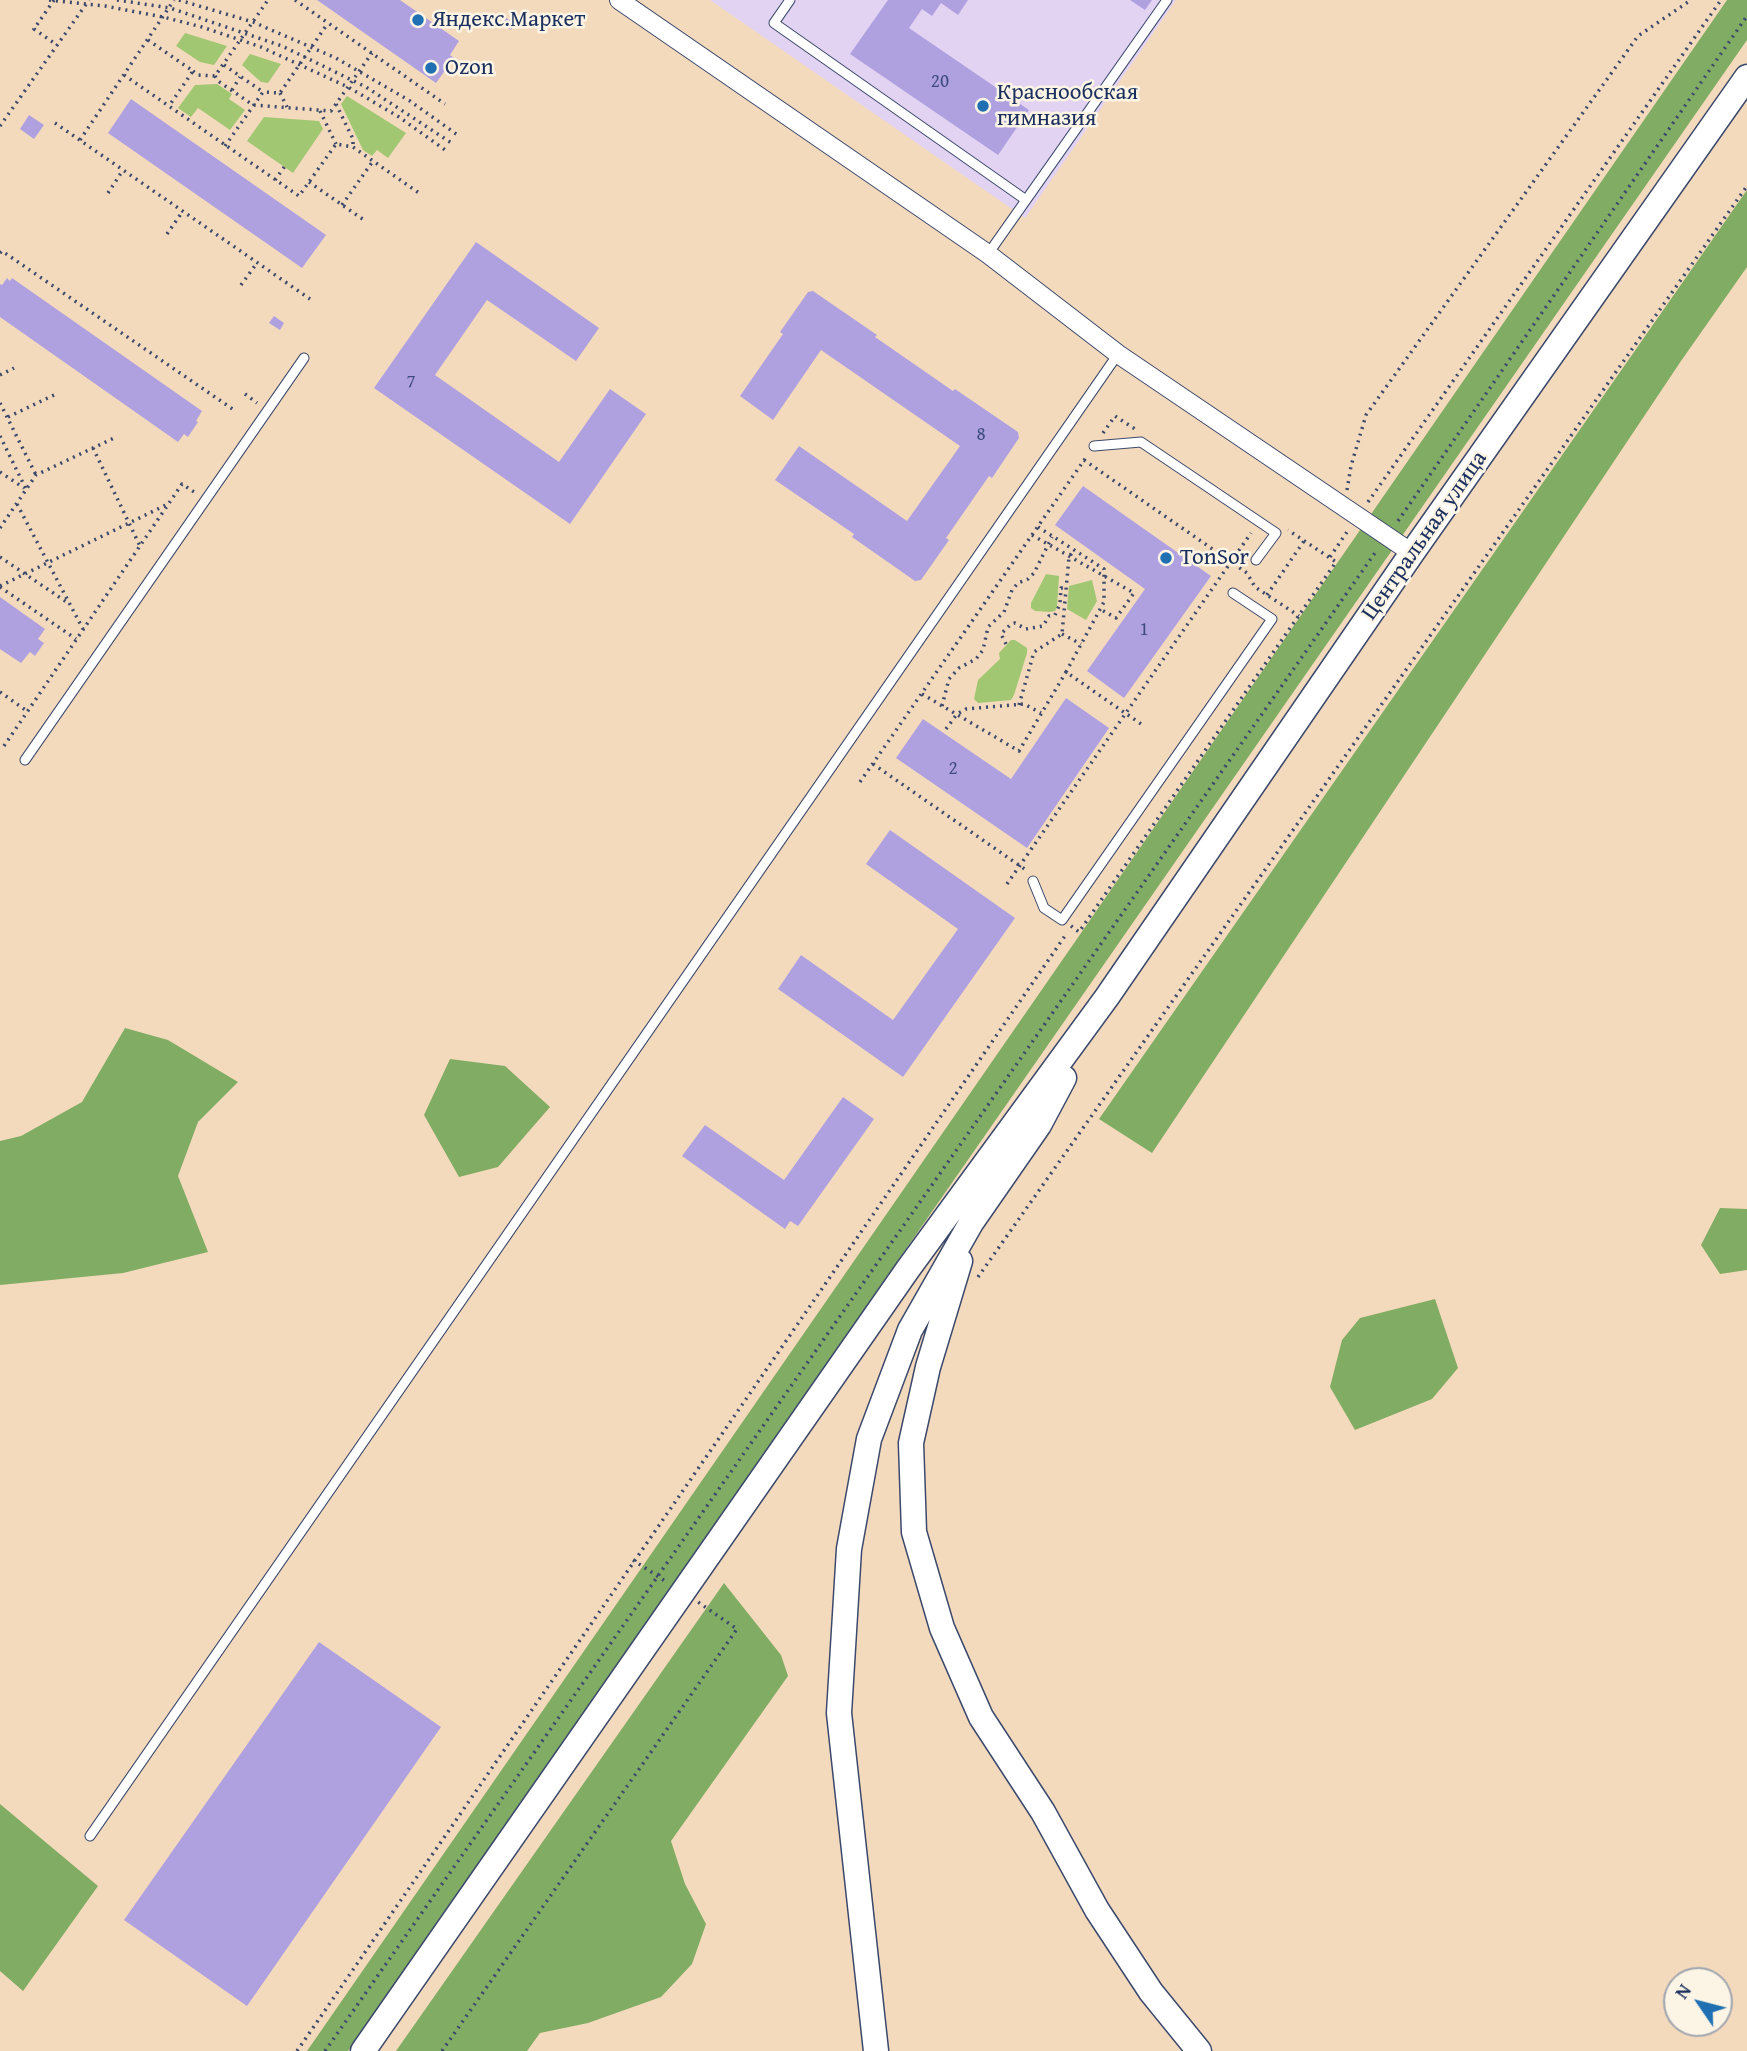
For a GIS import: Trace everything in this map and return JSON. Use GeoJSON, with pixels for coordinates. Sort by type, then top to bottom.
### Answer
{"type":"FeatureCollection","features":[{"type":"Feature","properties":{"kind":"main road","name":"Центральная улица"},"geometry":{"type":"LineString","coordinates":[[1107,997],[1412,553],[1747,77]]}},
{"type":"Feature","properties":{"kind":"main road"},"geometry":{"type":"LineString","coordinates":[[876,2051],[839,1713],[849,1549],[869,1439],[910,1329],[971,1223],[1039,1125],[1107,997]]}},
{"type":"Feature","properties":{"kind":"main road"},"geometry":{"type":"LineString","coordinates":[[363,2051],[908,1269],[1107,997]]}},
{"type":"Feature","properties":{"kind":"main road"},"geometry":{"type":"LineString","coordinates":[[971,1223],[928,1367],[911,1443],[914,1532],[943,1628],[981,1717],[1043,1812],[1097,1910],[1151,1992],[1199,2051]]}},
{"type":"Feature","properties":{"kind":"street"},"geometry":{"type":"LineString","coordinates":[[619,0],[988,254],[1118,354],[1412,553]]}},
{"type":"Feature","properties":{"kind":"lane"},"geometry":{"type":"LineString","coordinates":[[790,0],[774,23],[1026,200]]}},
{"type":"Feature","properties":{"kind":"lane"},"geometry":{"type":"LineString","coordinates":[[988,254],[1167,0]]}},
{"type":"Feature","properties":{"kind":"lane"},"geometry":{"type":"LineString","coordinates":[[90,1836],[1118,354]]}},
{"type":"Feature","properties":{"kind":"lane"},"geometry":{"type":"LineString","coordinates":[[24,760],[304,358]]}},
{"type":"Feature","properties":{"kind":"lane"},"geometry":{"type":"LineString","coordinates":[[1094,446],[1140,442],[1276,533],[1256,560]]}},
{"type":"Feature","properties":{"kind":"lane"},"geometry":{"type":"LineString","coordinates":[[1033,881],[1044,908],[1062,920],[1272,619],[1233,593]]}},
{"type":"Feature","properties":{"kind":"path"},"geometry":{"type":"LineString","coordinates":[[57,45],[34,29],[52,0],[88,2],[163,17],[241,40],[301,64],[348,87],[399,117],[448,152]]}},
{"type":"Feature","properties":{"kind":"path"},"geometry":{"type":"LineString","coordinates":[[117,0],[170,8],[246,32],[305,57],[353,80],[407,111],[453,144]]}},
{"type":"Feature","properties":{"kind":"path"},"geometry":{"type":"LineString","coordinates":[[80,140],[177,0],[253,22],[312,46],[360,70],[411,101],[459,136]]}},
{"type":"Feature","properties":{"kind":"path"},"geometry":{"type":"LineString","coordinates":[[215,76],[268,0]]}},
{"type":"Feature","properties":{"kind":"path"},"geometry":{"type":"LineString","coordinates":[[295,0],[445,104]]}},
{"type":"Feature","properties":{"kind":"path"},"geometry":{"type":"LineString","coordinates":[[1351,511],[1351,466],[1366,415],[1638,36],[1691,0]]}},
{"type":"Feature","properties":{"kind":"path"},"geometry":{"type":"LineString","coordinates":[[298,2051],[1071,926],[1079,932],[1336,562],[1329,558],[1351,511],[1721,0]]}},
{"type":"Feature","properties":{"kind":"path"},"geometry":{"type":"LineString","coordinates":[[0,126],[88,2]]}},
{"type":"Feature","properties":{"kind":"path"},"geometry":{"type":"LineString","coordinates":[[325,2051],[1387,536],[1747,16]]}},
{"type":"Feature","properties":{"kind":"path"},"geometry":{"type":"LineString","coordinates":[[280,93],[328,23]]}},
{"type":"Feature","properties":{"kind":"path"},"geometry":{"type":"LineString","coordinates":[[148,40],[198,75],[215,76],[253,105],[331,111],[372,53]]}},
{"type":"Feature","properties":{"kind":"path"},"geometry":{"type":"LineString","coordinates":[[223,64],[263,92],[280,93]]}},
{"type":"Feature","properties":{"kind":"path"},"geometry":{"type":"LineString","coordinates":[[169,106],[193,71]]}},
{"type":"Feature","properties":{"kind":"path"},"geometry":{"type":"LineString","coordinates":[[124,75],[299,196],[336,144]]}},
{"type":"Feature","properties":{"kind":"path"},"geometry":{"type":"LineString","coordinates":[[232,90],[241,77]]}},
{"type":"Feature","properties":{"kind":"path"},"geometry":{"type":"LineString","coordinates":[[225,146],[263,92]]}},
{"type":"Feature","properties":{"kind":"path"},"geometry":{"type":"LineString","coordinates":[[280,93],[287,108]]}},
{"type":"Feature","properties":{"kind":"path"},"geometry":{"type":"LineString","coordinates":[[337,104],[354,147]]}},
{"type":"Feature","properties":{"kind":"path"},"geometry":{"type":"LineString","coordinates":[[320,110],[336,144]]}},
{"type":"Feature","properties":{"kind":"path"},"geometry":{"type":"LineString","coordinates":[[55,122],[310,299]]}},
{"type":"Feature","properties":{"kind":"path"},"geometry":{"type":"LineString","coordinates":[[336,144],[354,147],[419,192]]}},
{"type":"Feature","properties":{"kind":"path"},"geometry":{"type":"LineString","coordinates":[[342,205],[373,161]]}},
{"type":"Feature","properties":{"kind":"path"},"geometry":{"type":"LineString","coordinates":[[275,180],[285,166]]}},
{"type":"Feature","properties":{"kind":"path"},"geometry":{"type":"LineString","coordinates":[[108,193],[123,170]]}},
{"type":"Feature","properties":{"kind":"path"},"geometry":{"type":"LineString","coordinates":[[309,182],[364,220]]}},
{"type":"Feature","properties":{"kind":"path"},"geometry":{"type":"LineString","coordinates":[[971,1287],[1747,186]]}},
{"type":"Feature","properties":{"kind":"path"},"geometry":{"type":"LineString","coordinates":[[167,234],[183,211]]}},
{"type":"Feature","properties":{"kind":"path"},"geometry":{"type":"LineString","coordinates":[[0,253],[2,251],[234,410]]}},
{"type":"Feature","properties":{"kind":"path"},"geometry":{"type":"LineString","coordinates":[[241,285],[257,263]]}},
{"type":"Feature","properties":{"kind":"path"},"geometry":{"type":"LineString","coordinates":[[0,375],[14,368]]}},
{"type":"Feature","properties":{"kind":"path"},"geometry":{"type":"LineString","coordinates":[[8,417],[54,395]]}},
{"type":"Feature","properties":{"kind":"path"},"geometry":{"type":"LineString","coordinates":[[0,402],[36,475]]}},
{"type":"Feature","properties":{"kind":"path"},"geometry":{"type":"LineString","coordinates":[[0,436],[26,489]]}},
{"type":"Feature","properties":{"kind":"path"},"geometry":{"type":"LineString","coordinates":[[0,528],[36,475],[114,438]]}},
{"type":"Feature","properties":{"kind":"path"},"geometry":{"type":"LineString","coordinates":[[860,782],[1094,446]]}},
{"type":"Feature","properties":{"kind":"path"},"geometry":{"type":"LineString","coordinates":[[93,448],[140,547]]}},
{"type":"Feature","properties":{"kind":"path"},"geometry":{"type":"LineString","coordinates":[[1084,460],[1247,573],[1255,587],[1298,616]]}},
{"type":"Feature","properties":{"kind":"path"},"geometry":{"type":"LineString","coordinates":[[0,472],[26,489]]}},
{"type":"Feature","properties":{"kind":"path"},"geometry":{"type":"LineString","coordinates":[[4,746],[182,484]]}},
{"type":"Feature","properties":{"kind":"path"},"geometry":{"type":"LineString","coordinates":[[17,503],[83,629]]}},
{"type":"Feature","properties":{"kind":"path"},"geometry":{"type":"LineString","coordinates":[[76,639],[0,587],[169,503]]}},
{"type":"Feature","properties":{"kind":"path"},"geometry":{"type":"LineString","coordinates":[[1007,884],[1259,522]]}},
{"type":"Feature","properties":{"kind":"path"},"geometry":{"type":"LineString","coordinates":[[922,694],[1019,751],[1104,602],[1104,569],[1038,527]]}},
{"type":"Feature","properties":{"kind":"path"},"geometry":{"type":"LineString","coordinates":[[1032,535],[1134,593],[1116,618],[1100,608]]}},
{"type":"Feature","properties":{"kind":"path"},"geometry":{"type":"LineString","coordinates":[[942,706],[949,679],[959,668],[976,659],[983,650],[988,626],[1003,612],[1012,590],[1018,583],[1034,573],[1052,536]]}},
{"type":"Feature","properties":{"kind":"path"},"geometry":{"type":"LineString","coordinates":[[1267,595],[1304,541]]}},
{"type":"Feature","properties":{"kind":"path"},"geometry":{"type":"LineString","coordinates":[[1062,634],[1069,557],[1074,550]]}},
{"type":"Feature","properties":{"kind":"path"},"geometry":{"type":"LineString","coordinates":[[0,557],[70,605]]}},
{"type":"Feature","properties":{"kind":"path"},"geometry":{"type":"LineString","coordinates":[[1006,644],[1002,635],[1011,624],[1015,623],[1026,629],[1043,626],[1049,617],[1055,615],[1060,604],[1061,588],[1066,588]]}},
{"type":"Feature","properties":{"kind":"path"},"geometry":{"type":"LineString","coordinates":[[1062,634],[1081,644]]}},
{"type":"Feature","properties":{"kind":"path"},"geometry":{"type":"LineString","coordinates":[[1019,705],[1034,652],[1062,634]]}},
{"type":"Feature","properties":{"kind":"path"},"geometry":{"type":"LineString","coordinates":[[1066,672],[1141,724]]}},
{"type":"Feature","properties":{"kind":"path"},"geometry":{"type":"LineString","coordinates":[[0,692],[27,711]]}},
{"type":"Feature","properties":{"kind":"path"},"geometry":{"type":"LineString","coordinates":[[946,729],[957,714],[966,709],[1024,704],[1042,713]]}},
{"type":"Feature","properties":{"kind":"path"},"geometry":{"type":"LineString","coordinates":[[873,764],[1028,871]]}},
{"type":"Feature","properties":{"kind":"path"},"geometry":{"type":"LineString","coordinates":[[1066,915],[1083,926]]}},
{"type":"Feature","properties":{"kind":"path"},"geometry":{"type":"LineString","coordinates":[[442,2051],[737,1629]]}},
{"type":"Feature","properties":{"kind":"shaded area","name":"Краснообская гимназия"},"geometry":{"type":"Polygon","coordinates":[[[710,0],[1176,0],[1025,218],[710,0]]]}},
{"type":"Feature","properties":{"kind":"green space"},"geometry":{"type":"Polygon","coordinates":[[[1727,0],[1747,0],[1747,40],[348,2051],[307,2051],[1727,0]]]}},
{"type":"Feature","properties":{"kind":"green space"},"geometry":{"type":"Polygon","coordinates":[[[185,33],[227,46],[214,65],[200,62],[176,46],[185,33]]]}},
{"type":"Feature","properties":{"kind":"green space"},"geometry":{"type":"Polygon","coordinates":[[[250,54],[281,64],[268,83],[261,82],[242,65],[250,54]]]}},
{"type":"Feature","properties":{"kind":"green space"},"geometry":{"type":"Polygon","coordinates":[[[217,84],[232,94],[229,99],[245,110],[230,130],[198,108],[191,117],[178,108],[195,85],[217,84]]]}},
{"type":"Feature","properties":{"kind":"green space"},"geometry":{"type":"Polygon","coordinates":[[[347,96],[406,133],[388,158],[377,150],[372,156],[363,150],[341,104],[347,96]]]}},
{"type":"Feature","properties":{"kind":"green space"},"geometry":{"type":"Polygon","coordinates":[[[264,117],[319,121],[323,129],[293,173],[247,141],[264,117]]]}},
{"type":"Feature","properties":{"kind":"green space"},"geometry":{"type":"Polygon","coordinates":[[[1747,190],[1747,267],[1681,361],[1152,1153],[1099,1119],[1747,190]]]}},
{"type":"Feature","properties":{"kind":"green space"},"geometry":{"type":"Polygon","coordinates":[[[1046,574],[1059,576],[1057,607],[1050,612],[1035,611],[1031,608],[1031,603],[1046,574]]]}},
{"type":"Feature","properties":{"kind":"green space"},"geometry":{"type":"Polygon","coordinates":[[[1092,580],[1097,601],[1086,620],[1067,609],[1069,586],[1092,580]]]}},
{"type":"Feature","properties":{"kind":"green space"},"geometry":{"type":"Polygon","coordinates":[[[1011,640],[1027,648],[1014,695],[1011,700],[978,703],[974,699],[978,680],[1000,659],[999,653],[1011,640]]]}},
{"type":"Feature","properties":{"kind":"green space"},"geometry":{"type":"Polygon","coordinates":[[[125,1028],[168,1040],[238,1082],[198,1122],[178,1176],[208,1252],[123,1273],[0,1285],[0,1141],[21,1136],[82,1102],[125,1028]]]}},
{"type":"Feature","properties":{"kind":"green space"},"geometry":{"type":"Polygon","coordinates":[[[450,1059],[505,1066],[550,1107],[498,1167],[459,1177],[424,1115],[450,1059]]]}},
{"type":"Feature","properties":{"kind":"green space"},"geometry":{"type":"Polygon","coordinates":[[[1720,1208],[1747,1209],[1747,1270],[1720,1274],[1701,1245],[1720,1208]]]}},
{"type":"Feature","properties":{"kind":"green space"},"geometry":{"type":"Polygon","coordinates":[[[1435,1299],[1458,1368],[1432,1399],[1355,1430],[1330,1387],[1342,1340],[1360,1318],[1435,1299]]]}},
{"type":"Feature","properties":{"kind":"green space"},"geometry":{"type":"Polygon","coordinates":[[[724,1583],[781,1655],[788,1676],[671,1841],[685,1884],[706,1924],[692,1964],[661,1997],[588,2023],[540,2033],[527,2051],[396,2051],[724,1583]]]}},
{"type":"Feature","properties":{"kind":"green space"},"geometry":{"type":"Polygon","coordinates":[[[0,1804],[98,1886],[23,1991],[0,1971],[0,1804]]]}},
{"type":"Feature","properties":{"kind":"building"},"geometry":{"type":"Polygon","coordinates":[[[317,0],[400,0],[459,41],[450,55],[454,58],[436,83],[317,0]]]}},
{"type":"Feature","properties":{"kind":"building"},"geometry":{"type":"Polygon","coordinates":[[[888,0],[968,0],[958,15],[941,3],[932,16],[922,9],[909,28],[1029,110],[998,155],[850,54],[888,0]]]}},
{"type":"Feature","properties":{"kind":"building"},"geometry":{"type":"Polygon","coordinates":[[[1130,0],[1152,0],[1145,10],[1130,0]]]}},
{"type":"Feature","properties":{"kind":"building"},"geometry":{"type":"Polygon","coordinates":[[[506,18],[515,24],[511,30],[502,24],[506,18]]]}},
{"type":"Feature","properties":{"kind":"building"},"geometry":{"type":"Polygon","coordinates":[[[131,99],[326,235],[302,268],[108,133],[131,99]]]}},
{"type":"Feature","properties":{"kind":"building"},"geometry":{"type":"Polygon","coordinates":[[[29,115],[44,125],[34,139],[20,129],[29,115]]]}},
{"type":"Feature","properties":{"kind":"building"},"geometry":{"type":"Polygon","coordinates":[[[476,242],[599,328],[576,361],[487,300],[435,375],[559,462],[610,389],[646,414],[570,524],[374,388],[476,242]]]}},
{"type":"Feature","properties":{"kind":"building"},"geometry":{"type":"Polygon","coordinates":[[[7,278],[10,281],[12,278],[202,411],[188,437],[184,434],[178,442],[0,317],[0,284],[7,278]]]}},
{"type":"Feature","properties":{"kind":"building"},"geometry":{"type":"Polygon","coordinates":[[[813,291],[953,391],[955,389],[1018,432],[1019,438],[946,538],[949,540],[921,580],[915,581],[852,537],[854,534],[775,480],[799,446],[907,521],[960,446],[821,350],[773,420],[740,396],[783,334],[780,332],[808,292],[813,291]]]}},
{"type":"Feature","properties":{"kind":"building"},"geometry":{"type":"Polygon","coordinates":[[[274,316],[284,323],[280,330],[269,323],[274,316]]]}},
{"type":"Feature","properties":{"kind":"building"},"geometry":{"type":"Polygon","coordinates":[[[1083,486],[1211,576],[1124,698],[1087,671],[1145,589],[1055,525],[1083,486]]]}},
{"type":"Feature","properties":{"kind":"building"},"geometry":{"type":"Polygon","coordinates":[[[0,597],[45,629],[38,639],[44,643],[35,656],[30,652],[21,663],[0,649],[0,597]]]}},
{"type":"Feature","properties":{"kind":"building"},"geometry":{"type":"Polygon","coordinates":[[[1066,698],[1109,728],[1027,848],[896,758],[923,719],[1011,779],[1066,698]]]}},
{"type":"Feature","properties":{"kind":"building"},"geometry":{"type":"Polygon","coordinates":[[[890,830],[1015,918],[903,1077],[778,989],[801,955],[893,1020],[958,929],[866,864],[890,830]]]}},
{"type":"Feature","properties":{"kind":"building"},"geometry":{"type":"Polygon","coordinates":[[[843,1097],[874,1119],[798,1226],[790,1221],[785,1229],[682,1156],[705,1125],[784,1180],[843,1097]]]}},
{"type":"Feature","properties":{"kind":"building"},"geometry":{"type":"Polygon","coordinates":[[[319,1642],[441,1727],[247,2006],[124,1920],[319,1642]]]}},
{"type":"Feature","properties":{"kind":"place","name":"Яндекс.Маркет"},"geometry":{"type":"Point","coordinates":[418,20]}},
{"type":"Feature","properties":{"kind":"place","name":"Ozon"},"geometry":{"type":"Point","coordinates":[431,68]}},
{"type":"Feature","properties":{"kind":"place","name":"Краснообская гимназия"},"geometry":{"type":"Point","coordinates":[983,106]}},
{"type":"Feature","properties":{"kind":"place","name":"TonSor"},"geometry":{"type":"Point","coordinates":[1166,558]}}]}
